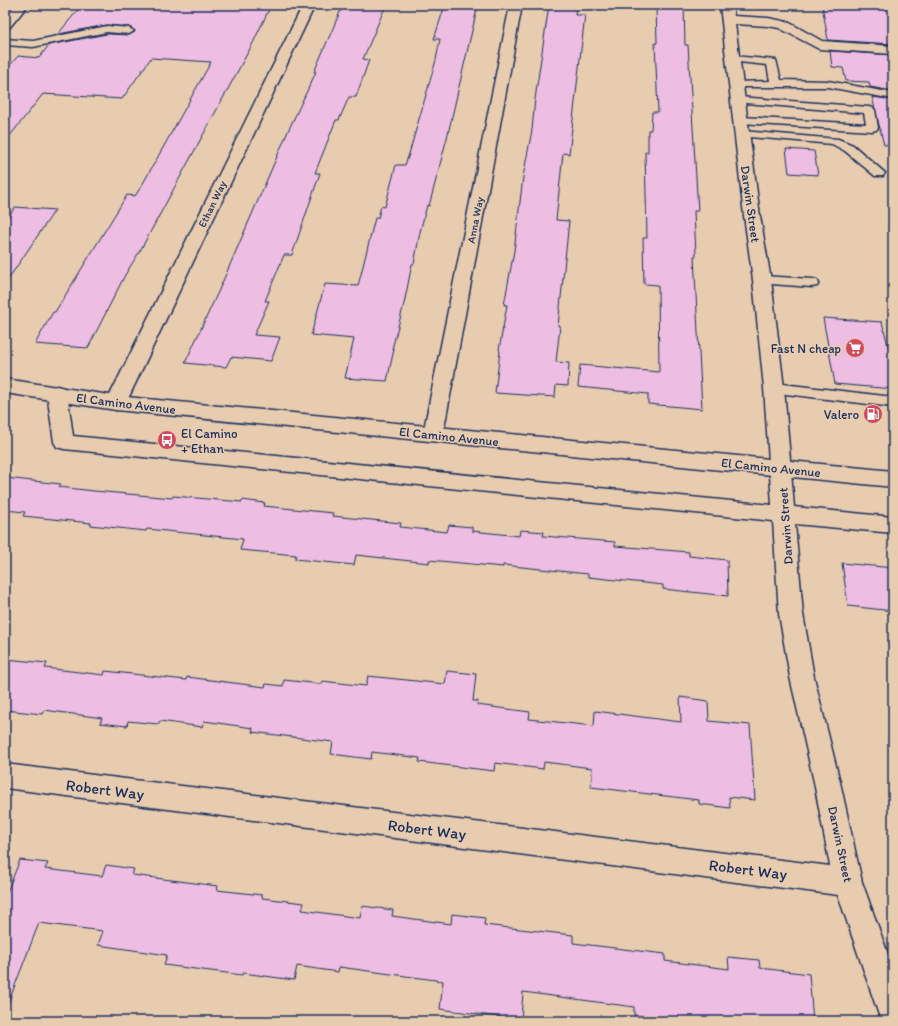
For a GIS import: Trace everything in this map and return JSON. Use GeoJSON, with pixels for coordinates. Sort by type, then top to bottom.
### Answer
{"type":"FeatureCollection","features":[{"type":"Feature","properties":{"kind":"street"},"geometry":{"type":"LineString","coordinates":[[5,24],[22,5]]}},
{"type":"Feature","properties":{"kind":"street","name":"Ethan Way"},"geometry":{"type":"LineString","coordinates":[[116,403],[309,5]]}},
{"type":"Feature","properties":{"kind":"street","name":"Anna Way"},"geometry":{"type":"LineString","coordinates":[[434,434],[516,5]]}},
{"type":"Feature","properties":{"kind":"street","name":"Darwin Street"},"geometry":{"type":"LineString","coordinates":[[726,5],[762,280],[774,388],[791,614],[802,677],[827,782],[848,882],[893,1012]]}},
{"type":"Feature","properties":{"kind":"street"},"geometry":{"type":"LineString","coordinates":[[728,20],[768,22],[783,25],[819,45],[893,50]]}},
{"type":"Feature","properties":{"kind":"street","name":"El Camino Avenue"},"geometry":{"type":"LineString","coordinates":[[5,386],[116,403],[893,479]]}},
{"type":"Feature","properties":{"kind":"street"},"geometry":{"type":"LineString","coordinates":[[57,394],[64,442],[893,525]]}},
{"type":"Feature","properties":{"kind":"street","name":"Robert Way"},"geometry":{"type":"LineString","coordinates":[[5,776],[848,882]]}},
{"type":"Feature","properties":{"kind":"lane"},"geometry":{"type":"LineString","coordinates":[[5,42],[33,44],[107,29],[129,31]]}},
{"type":"Feature","properties":{"kind":"lane"},"geometry":{"type":"LineString","coordinates":[[733,59],[772,62],[776,83]]}},
{"type":"Feature","properties":{"kind":"lane"},"geometry":{"type":"LineString","coordinates":[[736,85],[776,83],[828,84],[893,96]]}},
{"type":"Feature","properties":{"kind":"lane"},"geometry":{"type":"LineString","coordinates":[[738,100],[869,110],[872,128],[741,127]]}},
{"type":"Feature","properties":{"kind":"lane"},"geometry":{"type":"LineString","coordinates":[[741,127],[834,141],[849,148],[879,173]]}},
{"type":"Feature","properties":{"kind":"lane"},"geometry":{"type":"LineString","coordinates":[[762,280],[812,283]]}},
{"type":"Feature","properties":{"kind":"lane"},"geometry":{"type":"LineString","coordinates":[[774,388],[893,402]]}},
{"type":"Feature","properties":{"kind":"building"},"geometry":{"type":"Polygon","coordinates":[[[82,5],[271,5],[253,43],[141,249],[125,275],[88,348],[35,344],[53,312],[55,312],[127,195],[135,196],[141,187],[211,62],[151,58],[122,99],[43,94],[5,142],[5,71],[18,56],[39,58],[49,45],[107,34],[129,35],[135,32],[129,27],[107,25],[58,34],[82,5]]]}},
{"type":"Feature","properties":{"kind":"building"},"geometry":{"type":"Polygon","coordinates":[[[343,5],[386,5],[363,59],[369,60],[356,97],[349,97],[339,120],[336,120],[315,173],[320,173],[292,255],[284,255],[265,301],[269,301],[254,335],[280,337],[271,361],[231,357],[226,367],[185,363],[219,290],[289,129],[316,72],[314,72],[343,5]]]}},
{"type":"Feature","properties":{"kind":"building"},"geometry":{"type":"Polygon","coordinates":[[[445,5],[478,5],[447,138],[429,206],[427,205],[414,264],[412,264],[404,304],[392,349],[394,349],[387,381],[345,378],[354,339],[311,335],[325,284],[358,286],[375,218],[378,218],[381,206],[385,207],[396,165],[405,165],[409,154],[436,60],[440,39],[434,39],[445,5]]]}},
{"type":"Feature","properties":{"kind":"building"},"geometry":{"type":"Polygon","coordinates":[[[549,5],[576,5],[575,15],[585,15],[569,154],[563,153],[556,220],[569,221],[558,326],[560,326],[556,362],[569,363],[568,386],[556,385],[555,397],[495,393],[499,350],[507,305],[504,305],[514,251],[523,177],[532,130],[535,99],[549,5]]]}},
{"type":"Feature","properties":{"kind":"building"},"geometry":{"type":"Polygon","coordinates":[[[656,5],[684,5],[685,45],[688,45],[698,211],[694,211],[696,256],[694,256],[702,409],[648,404],[648,394],[578,387],[580,365],[659,372],[658,285],[644,284],[643,238],[647,238],[645,152],[648,152],[648,130],[651,130],[652,112],[658,112],[655,43],[657,43],[656,5]]]}},
{"type":"Feature","properties":{"kind":"building"},"geometry":{"type":"Polygon","coordinates":[[[822,5],[893,9],[893,44],[828,40],[822,5]]]}},
{"type":"Feature","properties":{"kind":"building"},"geometry":{"type":"Polygon","coordinates":[[[830,51],[893,55],[893,91],[870,87],[869,82],[846,81],[843,68],[832,67],[830,51]]]}},
{"type":"Feature","properties":{"kind":"building"},"geometry":{"type":"Polygon","coordinates":[[[872,97],[893,100],[893,144],[884,145],[872,97]]]}},
{"type":"Feature","properties":{"kind":"building"},"geometry":{"type":"Polygon","coordinates":[[[786,149],[814,151],[818,175],[789,173],[786,149]]]}},
{"type":"Feature","properties":{"kind":"building"},"geometry":{"type":"Polygon","coordinates":[[[15,207],[55,210],[5,284],[5,222],[15,207]]]}},
{"type":"Feature","properties":{"kind":"building"},"geometry":{"type":"Polygon","coordinates":[[[823,318],[882,322],[893,365],[893,389],[835,384],[823,318]]]}},
{"type":"Feature","properties":{"kind":"building"},"geometry":{"type":"Polygon","coordinates":[[[5,478],[61,484],[59,487],[94,491],[172,498],[173,496],[242,502],[242,500],[265,503],[264,506],[333,513],[332,516],[401,523],[400,527],[447,532],[449,525],[472,527],[472,531],[519,536],[520,530],[544,532],[543,536],[615,542],[615,546],[689,552],[689,556],[727,560],[728,596],[663,589],[663,585],[588,577],[588,574],[503,565],[503,567],[429,560],[429,563],[356,555],[354,565],[295,559],[296,555],[240,550],[243,539],[147,529],[146,531],[90,525],[91,523],[23,516],[25,512],[5,510],[5,478]]]}},
{"type":"Feature","properties":{"kind":"building"},"geometry":{"type":"Polygon","coordinates":[[[842,563],[893,568],[893,611],[848,606],[842,563]]]}},
{"type":"Feature","properties":{"kind":"building"},"geometry":{"type":"Polygon","coordinates":[[[5,659],[47,663],[45,668],[104,675],[105,671],[186,680],[187,677],[265,687],[266,684],[283,686],[284,680],[321,684],[322,681],[366,686],[368,676],[445,684],[447,671],[476,674],[473,701],[478,701],[477,705],[530,712],[529,719],[594,726],[595,711],[681,722],[680,697],[708,701],[709,721],[750,725],[755,800],[729,797],[730,808],[699,804],[699,800],[591,787],[592,768],[544,762],[543,769],[495,763],[494,771],[419,762],[420,758],[372,752],[371,759],[331,754],[333,742],[252,732],[253,728],[204,721],[202,727],[160,721],[158,724],[128,721],[127,726],[100,723],[102,718],[44,710],[42,714],[5,710],[5,659]]]}},
{"type":"Feature","properties":{"kind":"building"},"geometry":{"type":"Polygon","coordinates":[[[20,860],[48,863],[45,869],[102,876],[106,865],[134,869],[132,875],[218,886],[217,890],[262,895],[262,898],[304,903],[302,910],[360,918],[362,906],[393,910],[392,916],[451,924],[452,914],[485,918],[484,925],[573,935],[573,943],[665,954],[665,961],[729,969],[728,957],[759,960],[760,968],[809,974],[813,1021],[684,1021],[634,1015],[634,1007],[523,992],[521,1020],[440,1009],[443,981],[339,967],[338,972],[297,966],[294,980],[164,965],[167,955],[98,945],[103,931],[39,923],[7,1006],[5,1005],[5,897],[20,860]]]}},
{"type":"Feature","properties":{"kind":"place","name":"Fast N cheap"},"geometry":{"type":"Point","coordinates":[855,348]}},
{"type":"Feature","properties":{"kind":"place","name":"Valero"},"geometry":{"type":"Point","coordinates":[873,414]}},
{"type":"Feature","properties":{"kind":"place","name":"El Camino + Ethan"},"geometry":{"type":"Point","coordinates":[167,440]}}]}
